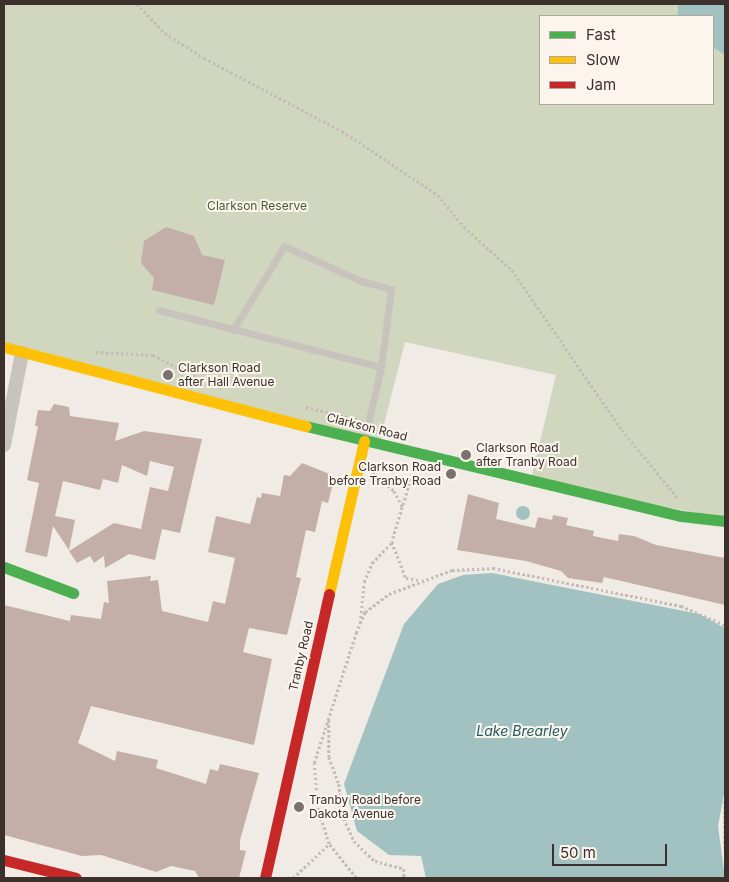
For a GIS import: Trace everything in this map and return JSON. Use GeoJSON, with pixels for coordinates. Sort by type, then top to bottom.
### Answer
{"type":"FeatureCollection","features":[{"type":"Feature","properties":{"kind":"street","name":"Clarkson Road"},"geometry":{"type":"LineString","coordinates":[[4,347],[364,441],[681,516],[725,521]]}},
{"type":"Feature","properties":{"kind":"street"},"geometry":{"type":"LineString","coordinates":[[4,444],[22,353]]}},
{"type":"Feature","properties":{"kind":"street","name":"Tranby Road"},"geometry":{"type":"LineString","coordinates":[[265,878],[364,441]]}},
{"type":"Feature","properties":{"kind":"street"},"geometry":{"type":"LineString","coordinates":[[4,567],[73,593]]}},
{"type":"Feature","properties":{"kind":"street"},"geometry":{"type":"LineString","coordinates":[[4,860],[76,878]]}},
{"type":"Feature","properties":{"kind":"lane"},"geometry":{"type":"LineString","coordinates":[[233,330],[284,246],[361,281],[391,289],[381,367],[364,441]]}},
{"type":"Feature","properties":{"kind":"lane"},"geometry":{"type":"LineString","coordinates":[[159,310],[381,367]]}},
{"type":"Feature","properties":{"kind":"path"},"geometry":{"type":"LineString","coordinates":[[138,4],[165,33],[188,48],[342,131],[438,195],[464,226],[512,270],[547,327],[622,430],[683,501]]}},
{"type":"Feature","properties":{"kind":"path"},"geometry":{"type":"LineString","coordinates":[[360,624],[364,582],[372,563],[392,542],[404,509],[418,453]]}},
{"type":"Feature","properties":{"kind":"path"},"geometry":{"type":"LineString","coordinates":[[358,468],[377,473],[404,509]]}},
{"type":"Feature","properties":{"kind":"path"},"geometry":{"type":"LineString","coordinates":[[392,542],[406,578],[419,580]]}},
{"type":"Feature","properties":{"kind":"path"},"geometry":{"type":"LineString","coordinates":[[356,878],[329,844],[318,810],[314,763],[365,612],[389,594],[419,580],[452,570],[493,568],[682,606],[725,625]]}},
{"type":"Feature","properties":{"kind":"path"},"geometry":{"type":"LineString","coordinates":[[329,718],[329,757],[339,784],[342,814],[354,840],[375,861],[404,869],[404,878]]}},
{"type":"Feature","properties":{"kind":"path"},"geometry":{"type":"LineString","coordinates":[[725,802],[725,850]]}},
{"type":"Feature","properties":{"kind":"path"},"geometry":{"type":"LineString","coordinates":[[293,878],[329,844]]}},
{"type":"Feature","properties":{"kind":"green space","name":"Clarkson Reserve"},"geometry":{"type":"Polygon","coordinates":[[[4,4],[725,4],[725,519],[531,479],[556,375],[405,342],[379,444],[4,347],[4,4]]]}},
{"type":"Feature","properties":{"kind":"water"},"geometry":{"type":"Polygon","coordinates":[[[678,4],[725,4],[725,55],[714,48],[714,15],[678,15],[678,4]]]}},
{"type":"Feature","properties":{"kind":"water"},"geometry":{"type":"Polygon","coordinates":[[[520,506],[526,506],[530,513],[526,520],[520,520],[516,516],[516,510],[520,506]]]}},
{"type":"Feature","properties":{"kind":"water","name":"Lake Brearley"},"geometry":{"type":"Polygon","coordinates":[[[492,573],[699,614],[725,628],[725,789],[718,826],[725,878],[426,878],[421,856],[389,855],[357,831],[344,784],[404,624],[438,584],[463,575],[492,573]]]}},
{"type":"Feature","properties":{"kind":"building"},"geometry":{"type":"Polygon","coordinates":[[[166,227],[194,236],[202,255],[225,260],[214,305],[152,290],[154,278],[141,263],[144,241],[166,227]]]}},
{"type":"Feature","properties":{"kind":"building"},"geometry":{"type":"Polygon","coordinates":[[[54,404],[69,407],[70,416],[119,423],[115,441],[144,431],[202,439],[180,533],[162,529],[155,560],[129,554],[105,568],[104,556],[94,563],[90,556],[77,563],[69,551],[114,523],[141,529],[150,487],[168,491],[174,467],[150,461],[147,476],[122,465],[118,483],[103,479],[100,490],[63,481],[55,516],[75,520],[69,550],[53,526],[47,557],[25,552],[39,483],[27,480],[38,426],[35,426],[38,410],[50,411],[54,404]]]}},
{"type":"Feature","properties":{"kind":"building"},"geometry":{"type":"Polygon","coordinates":[[[302,463],[332,475],[332,487],[328,503],[322,501],[315,532],[306,530],[296,577],[301,578],[287,635],[249,628],[243,652],[272,659],[254,745],[91,706],[78,743],[115,761],[117,751],[158,760],[156,768],[206,784],[210,769],[218,771],[220,764],[259,773],[240,840],[240,850],[246,851],[239,878],[199,878],[195,871],[171,866],[156,872],[101,855],[82,856],[4,835],[4,605],[70,621],[71,615],[101,619],[104,602],[109,603],[107,581],[151,576],[150,581],[158,580],[162,611],[208,622],[213,601],[225,604],[235,558],[208,552],[216,516],[250,524],[257,497],[261,498],[262,493],[280,496],[284,475],[290,476],[302,463]]]}},
{"type":"Feature","properties":{"kind":"building"},"geometry":{"type":"Polygon","coordinates":[[[468,494],[499,503],[496,519],[535,528],[538,517],[552,520],[553,515],[568,518],[566,525],[594,531],[593,536],[618,541],[619,534],[634,536],[656,545],[725,558],[725,605],[604,577],[602,583],[568,578],[561,571],[526,561],[457,550],[468,494]]]}},
{"type":"Feature","properties":{"kind":"traffic: fast"},"geometry":{"type":"LineString","coordinates":[[306,426],[681,516],[725,521]]}},
{"type":"Feature","properties":{"kind":"traffic: fast"},"geometry":{"type":"LineString","coordinates":[[4,567],[73,593]]}},
{"type":"Feature","properties":{"kind":"traffic: slow"},"geometry":{"type":"LineString","coordinates":[[4,347],[306,426]]}},
{"type":"Feature","properties":{"kind":"traffic: slow"},"geometry":{"type":"LineString","coordinates":[[329,594],[364,441]]}},
{"type":"Feature","properties":{"kind":"traffic: jam"},"geometry":{"type":"LineString","coordinates":[[265,878],[329,594]]}},
{"type":"Feature","properties":{"kind":"traffic: jam"},"geometry":{"type":"LineString","coordinates":[[4,860],[76,878]]}},
{"type":"Feature","properties":{"kind":"place","name":"Clarkson Road after Hall Avenue"},"geometry":{"type":"Point","coordinates":[168,375]}},
{"type":"Feature","properties":{"kind":"place","name":"Clarkson Road after Tranby Road"},"geometry":{"type":"Point","coordinates":[466,455]}},
{"type":"Feature","properties":{"kind":"place","name":"Clarkson Road before Tranby Road"},"geometry":{"type":"Point","coordinates":[451,474]}},
{"type":"Feature","properties":{"kind":"place","name":"Tranby Road before Dakota Avenue"},"geometry":{"type":"Point","coordinates":[299,807]}}]}
